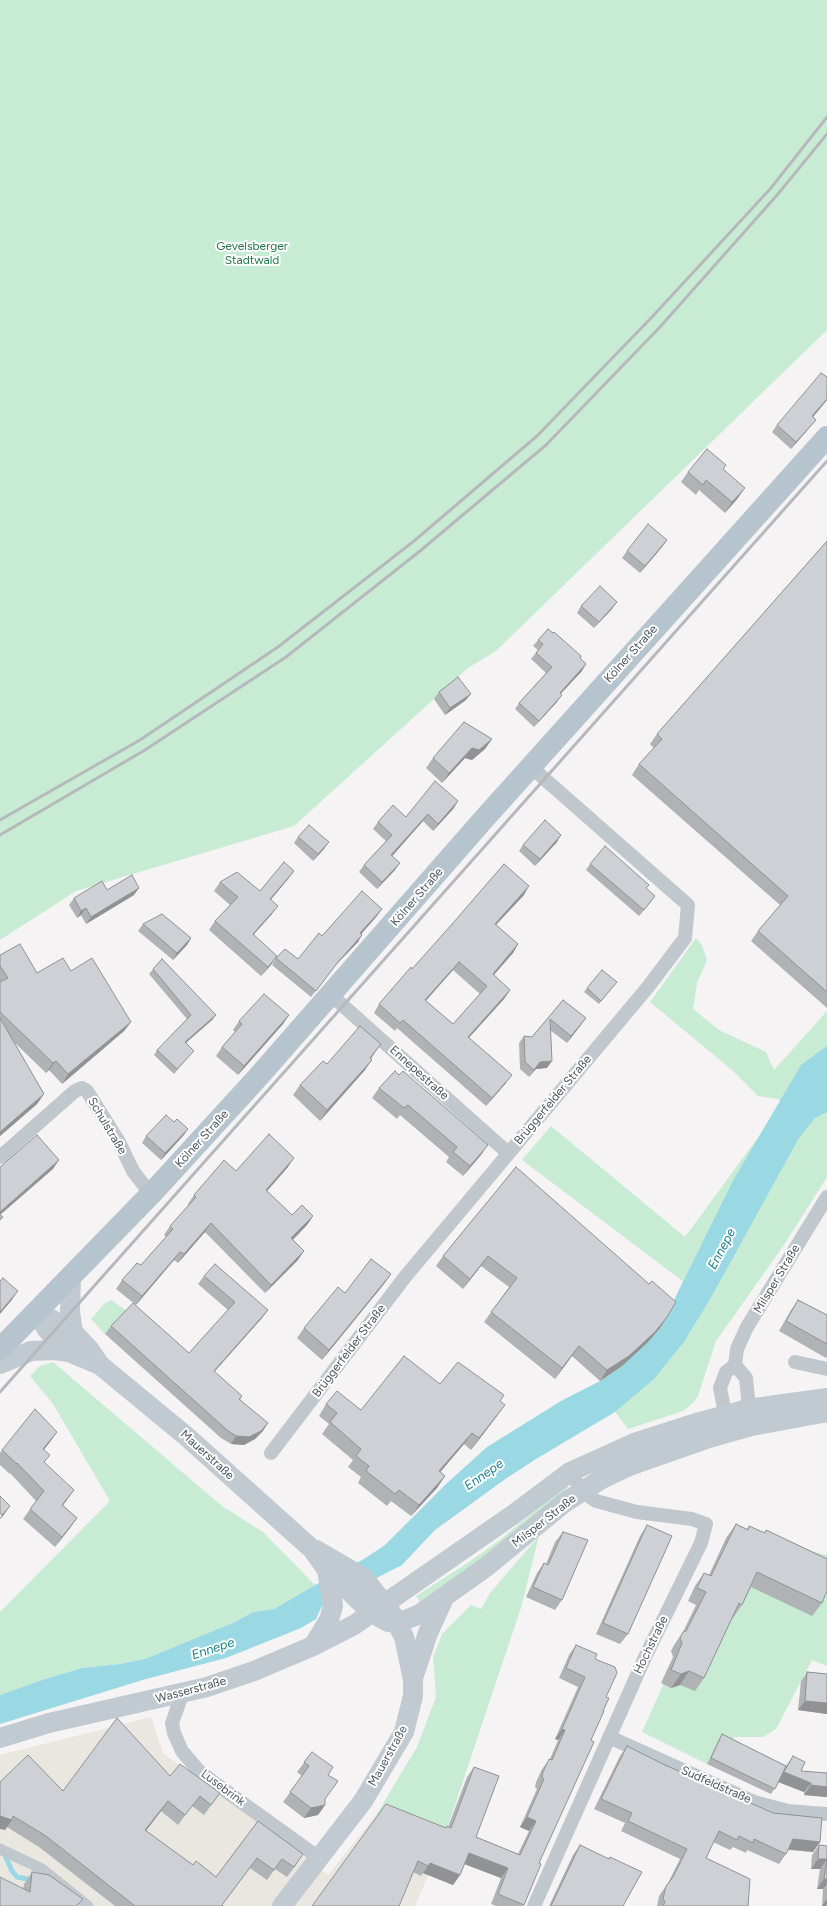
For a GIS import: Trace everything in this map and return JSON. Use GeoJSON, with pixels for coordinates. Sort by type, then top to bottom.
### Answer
{"type":"FeatureCollection","features":[{"type":"Feature","properties":{"kind":"main road","name":"Kölner Straße"},"geometry":{"type":"LineString","coordinates":[[0,1350],[37,1310],[153,1192],[264,1070],[530,767],[827,437]]}},
{"type":"Feature","properties":{"kind":"main road"},"geometry":{"type":"LineString","coordinates":[[71,1276],[70,1312],[73,1332]]}},
{"type":"Feature","properties":{"kind":"main road","name":"Mauerstraße"},"geometry":{"type":"LineString","coordinates":[[37,1310],[73,1332],[89,1349],[100,1365],[186,1436],[312,1549],[374,1596]]}},
{"type":"Feature","properties":{"kind":"main road","name":"Mauerstraße"},"geometry":{"type":"LineString","coordinates":[[37,1310],[50,1334],[69,1352],[100,1365]]}},
{"type":"Feature","properties":{"kind":"main road"},"geometry":{"type":"LineString","coordinates":[[0,1364],[31,1351],[54,1350],[69,1352]]}},
{"type":"Feature","properties":{"kind":"main road"},"geometry":{"type":"LineString","coordinates":[[727,1424],[827,1398]]}},
{"type":"Feature","properties":{"kind":"main road"},"geometry":{"type":"LineString","coordinates":[[750,1418],[827,1412]]}},
{"type":"Feature","properties":{"kind":"main road","name":"Milsper Straße"},"geometry":{"type":"LineString","coordinates":[[374,1596],[406,1590],[514,1514],[570,1472],[634,1443],[727,1424]]}},
{"type":"Feature","properties":{"kind":"main road","name":"Milsper Straße"},"geometry":{"type":"LineString","coordinates":[[398,1623],[420,1614],[444,1597],[486,1566],[564,1503],[582,1491],[629,1466],[727,1424]]}},
{"type":"Feature","properties":{"kind":"main road"},"geometry":{"type":"LineString","coordinates":[[313,1646],[329,1620],[333,1606],[333,1566]]}},
{"type":"Feature","properties":{"kind":"main road","name":"Mauerstraße"},"geometry":{"type":"LineString","coordinates":[[333,1566],[374,1596]]}},
{"type":"Feature","properties":{"kind":"main road"},"geometry":{"type":"LineString","coordinates":[[374,1596],[388,1622],[398,1623]]}},
{"type":"Feature","properties":{"kind":"main road","name":"Wasserstraße"},"geometry":{"type":"LineString","coordinates":[[0,1738],[49,1723],[207,1687],[254,1672],[313,1646],[354,1625],[374,1596]]}},
{"type":"Feature","properties":{"kind":"main road"},"geometry":{"type":"LineString","coordinates":[[413,1680],[426,1640],[444,1597]]}},
{"type":"Feature","properties":{"kind":"main road","name":"Mauerstraße"},"geometry":{"type":"LineString","coordinates":[[282,1906],[363,1801],[404,1732],[413,1696],[413,1680],[398,1623]]}},
{"type":"Feature","properties":{"kind":"main road"},"geometry":{"type":"LineString","coordinates":[[354,1625],[379,1631],[405,1645]]}},
{"type":"Feature","properties":{"kind":"street","name":"Brüggerfelder Straße"},"geometry":{"type":"LineString","coordinates":[[271,1453],[405,1277],[648,987],[685,938],[688,905],[530,767]]}},
{"type":"Feature","properties":{"kind":"street","name":"Ennepestraße"},"geometry":{"type":"LineString","coordinates":[[330,994],[508,1153]]}},
{"type":"Feature","properties":{"kind":"street","name":"Schulstraße"},"geometry":{"type":"LineString","coordinates":[[0,1157],[75,1090],[82,1088],[87,1091],[119,1142],[133,1172],[153,1192]]}},
{"type":"Feature","properties":{"kind":"street","name":"Milsper Straße"},"geometry":{"type":"LineString","coordinates":[[727,1424],[720,1388],[726,1372],[735,1365],[737,1348],[748,1327],[827,1197]]}},
{"type":"Feature","properties":{"kind":"street"},"geometry":{"type":"LineString","coordinates":[[795,1362],[827,1369]]}},
{"type":"Feature","properties":{"kind":"street"},"geometry":{"type":"LineString","coordinates":[[735,1365],[746,1378],[750,1418]]}},
{"type":"Feature","properties":{"kind":"street","name":"Hochstraße"},"geometry":{"type":"LineString","coordinates":[[534,1906],[646,1655],[701,1544],[706,1524],[692,1519],[637,1512],[596,1501],[582,1491],[570,1472]]}},
{"type":"Feature","properties":{"kind":"street","name":"Lusebrink"},"geometry":{"type":"LineString","coordinates":[[183,1692],[172,1723],[174,1733],[182,1751],[198,1770],[319,1858]]}},
{"type":"Feature","properties":{"kind":"street","name":"Sudfeldstraße"},"geometry":{"type":"LineString","coordinates":[[609,1737],[754,1802],[788,1811],[827,1814]]}},
{"type":"Feature","properties":{"kind":"street"},"geometry":{"type":"LineString","coordinates":[[0,1848],[42,1869],[88,1906]]}},
{"type":"Feature","properties":{"kind":"shaded area"},"geometry":{"type":"Polygon","coordinates":[[[151,1717],[163,1753],[328,1875],[376,1815],[444,1838],[415,1906],[0,1906],[0,1755],[151,1717]]]}},
{"type":"Feature","properties":{"kind":"green space","name":"Gevelsberger Stadtwald"},"geometry":{"type":"Polygon","coordinates":[[[0,0],[827,0],[827,330],[496,651],[468,668],[294,826],[76,891],[0,940],[0,0]]]}},
{"type":"Feature","properties":{"kind":"green space"},"geometry":{"type":"Polygon","coordinates":[[[696,938],[702,945],[707,960],[697,983],[693,1009],[719,1030],[766,1052],[774,1070],[827,1011],[827,1177],[782,1248],[716,1341],[698,1396],[693,1403],[683,1411],[628,1429],[615,1412],[654,1378],[684,1342],[709,1301],[522,1160],[551,1126],[685,1237],[781,1106],[779,1099],[758,1096],[732,1070],[650,1002],[696,938]]]}},
{"type":"Feature","properties":{"kind":"green space"},"geometry":{"type":"Polygon","coordinates":[[[111,1300],[127,1311],[105,1334],[91,1319],[105,1303],[111,1300]]]}},
{"type":"Feature","properties":{"kind":"green space"},"geometry":{"type":"Polygon","coordinates":[[[53,1362],[222,1506],[263,1532],[315,1585],[274,1609],[253,1612],[235,1622],[145,1659],[120,1664],[82,1668],[0,1695],[0,1612],[110,1501],[53,1404],[30,1376],[40,1366],[53,1362]]]}},
{"type":"Feature","properties":{"kind":"green space"},"geometry":{"type":"Polygon","coordinates":[[[566,1485],[570,1489],[422,1605],[416,1596],[469,1562],[501,1539],[566,1485]]]}},
{"type":"Feature","properties":{"kind":"green space"},"geometry":{"type":"Polygon","coordinates":[[[539,1536],[521,1608],[444,1838],[376,1815],[417,1747],[436,1697],[433,1657],[442,1634],[471,1605],[481,1609],[490,1593],[539,1536]]]}},
{"type":"Feature","properties":{"kind":"green space"},"geometry":{"type":"Polygon","coordinates":[[[730,1536],[786,1545],[827,1555],[827,1666],[812,1660],[776,1729],[763,1737],[734,1737],[730,1745],[719,1739],[707,1764],[642,1732],[730,1536]]]}},
{"type":"Feature","properties":{"kind":"water","name":"Ennepe"},"geometry":{"type":"Polygon","coordinates":[[[827,1046],[827,1112],[815,1118],[799,1138],[709,1301],[684,1342],[654,1379],[615,1412],[504,1480],[435,1530],[402,1565],[322,1606],[316,1619],[301,1628],[226,1658],[146,1679],[0,1724],[0,1695],[82,1668],[120,1664],[145,1659],[235,1622],[253,1612],[274,1609],[364,1559],[385,1545],[446,1484],[487,1447],[561,1401],[600,1381],[622,1366],[660,1328],[734,1179],[801,1065],[827,1046]]]}},
{"type":"Feature","properties":{"kind":"building"},"geometry":{"type":"Polygon","coordinates":[[[821,373],[827,377],[827,399],[812,416],[816,420],[796,442],[777,425],[821,373]]]}},
{"type":"Feature","properties":{"kind":"building"},"geometry":{"type":"Polygon","coordinates":[[[707,449],[726,465],[723,469],[745,488],[732,502],[706,480],[703,485],[688,472],[707,449]]]}},
{"type":"Feature","properties":{"kind":"building"},"geometry":{"type":"Polygon","coordinates":[[[648,524],[667,540],[645,566],[627,551],[648,524]]]}},
{"type":"Feature","properties":{"kind":"building"},"geometry":{"type":"Polygon","coordinates":[[[827,541],[827,992],[758,931],[788,896],[639,764],[662,739],[657,734],[827,541]]]}},
{"type":"Feature","properties":{"kind":"building"},"geometry":{"type":"Polygon","coordinates":[[[600,586],[617,602],[599,622],[581,606],[600,586]]]}},
{"type":"Feature","properties":{"kind":"building"},"geometry":{"type":"Polygon","coordinates":[[[548,629],[553,633],[554,632],[581,656],[580,658],[586,664],[560,693],[562,695],[539,721],[519,703],[552,667],[536,653],[543,644],[538,640],[548,629]]]}},
{"type":"Feature","properties":{"kind":"building"},"geometry":{"type":"Polygon","coordinates":[[[458,677],[471,694],[450,708],[439,692],[458,677]]]}},
{"type":"Feature","properties":{"kind":"building"},"geometry":{"type":"Polygon","coordinates":[[[464,722],[492,739],[479,750],[472,748],[449,773],[433,758],[464,722]]]}},
{"type":"Feature","properties":{"kind":"building"},"geometry":{"type":"Polygon","coordinates":[[[435,781],[458,801],[438,824],[428,814],[391,855],[400,863],[382,882],[364,865],[392,835],[378,822],[393,805],[406,817],[435,781]]]}},
{"type":"Feature","properties":{"kind":"building"},"geometry":{"type":"Polygon","coordinates":[[[545,820],[561,835],[540,859],[523,845],[545,820]]]}},
{"type":"Feature","properties":{"kind":"building"},"geometry":{"type":"Polygon","coordinates":[[[309,825],[329,842],[318,854],[298,837],[309,825]]]}},
{"type":"Feature","properties":{"kind":"building"},"geometry":{"type":"Polygon","coordinates":[[[605,846],[649,885],[646,888],[655,896],[644,910],[590,864],[605,846]]]}},
{"type":"Feature","properties":{"kind":"building"},"geometry":{"type":"Polygon","coordinates":[[[284,862],[294,871],[270,899],[278,906],[253,934],[277,956],[268,967],[215,921],[238,897],[220,882],[237,872],[260,891],[284,862]]]}},
{"type":"Feature","properties":{"kind":"building"},"geometry":{"type":"Polygon","coordinates":[[[504,864],[529,886],[495,924],[518,944],[493,974],[510,990],[468,1037],[512,1075],[492,1098],[403,1020],[400,1023],[379,1004],[411,967],[412,969],[504,864]],[[459,962],[425,1000],[453,1024],[487,986],[459,962]]]}},
{"type":"Feature","properties":{"kind":"building"},"geometry":{"type":"Polygon","coordinates":[[[132,875],[139,888],[91,917],[86,908],[81,911],[74,898],[102,881],[107,890],[132,875]]]}},
{"type":"Feature","properties":{"kind":"building"},"geometry":{"type":"Polygon","coordinates":[[[362,891],[382,909],[360,933],[362,935],[338,962],[316,991],[276,958],[285,949],[298,959],[319,933],[322,936],[362,891]]]}},
{"type":"Feature","properties":{"kind":"building"},"geometry":{"type":"Polygon","coordinates":[[[162,914],[191,938],[177,953],[143,924],[162,914]]]}},
{"type":"Feature","properties":{"kind":"building"},"geometry":{"type":"Polygon","coordinates":[[[20,944],[37,973],[63,958],[71,971],[92,958],[131,1022],[68,1074],[56,1061],[53,1063],[0,1012],[0,982],[8,978],[0,966],[0,955],[20,944]]]}},
{"type":"Feature","properties":{"kind":"building"},"geometry":{"type":"Polygon","coordinates":[[[162,959],[216,1015],[185,1042],[194,1051],[177,1069],[157,1050],[191,1015],[153,969],[162,959]]]}},
{"type":"Feature","properties":{"kind":"building"},"geometry":{"type":"Polygon","coordinates":[[[602,970],[617,982],[601,1001],[587,988],[602,970]]]}},
{"type":"Feature","properties":{"kind":"building"},"geometry":{"type":"Polygon","coordinates":[[[264,994],[289,1015],[244,1066],[222,1047],[242,1024],[239,1021],[264,994]]]}},
{"type":"Feature","properties":{"kind":"building"},"geometry":{"type":"Polygon","coordinates":[[[563,1000],[586,1018],[571,1036],[550,1019],[552,1061],[540,1062],[534,1070],[525,1062],[524,1036],[532,1037],[563,1000]]]}},
{"type":"Feature","properties":{"kind":"building"},"geometry":{"type":"Polygon","coordinates":[[[0,1018],[44,1094],[0,1132],[0,1018]]]}},
{"type":"Feature","properties":{"kind":"building"},"geometry":{"type":"Polygon","coordinates":[[[360,1026],[381,1044],[370,1058],[372,1060],[327,1110],[300,1085],[323,1061],[327,1064],[360,1026]]]}},
{"type":"Feature","properties":{"kind":"building"},"geometry":{"type":"Polygon","coordinates":[[[395,1071],[399,1075],[403,1071],[488,1145],[470,1166],[453,1152],[457,1147],[408,1105],[404,1108],[379,1088],[395,1071]]]}},
{"type":"Feature","properties":{"kind":"building"},"geometry":{"type":"Polygon","coordinates":[[[166,1115],[174,1122],[177,1119],[188,1129],[165,1153],[146,1136],[166,1115]]]}},
{"type":"Feature","properties":{"kind":"building"},"geometry":{"type":"Polygon","coordinates":[[[269,1134],[294,1158],[266,1190],[292,1215],[302,1205],[313,1216],[291,1238],[304,1251],[271,1285],[211,1223],[184,1254],[180,1252],[142,1296],[122,1280],[137,1263],[141,1265],[173,1229],[170,1226],[196,1197],[194,1195],[224,1160],[236,1171],[269,1134]]]}},
{"type":"Feature","properties":{"kind":"building"},"geometry":{"type":"Polygon","coordinates":[[[37,1135],[59,1160],[0,1212],[0,1167],[37,1135]]]}},
{"type":"Feature","properties":{"kind":"building"},"geometry":{"type":"Polygon","coordinates":[[[516,1167],[649,1284],[652,1281],[676,1302],[667,1317],[655,1332],[629,1356],[607,1370],[579,1346],[562,1368],[491,1312],[517,1278],[488,1256],[470,1279],[443,1256],[516,1167]]]}},
{"type":"Feature","properties":{"kind":"building"},"geometry":{"type":"Polygon","coordinates":[[[371,1259],[391,1274],[329,1350],[304,1328],[338,1287],[345,1293],[371,1259]]]}},
{"type":"Feature","properties":{"kind":"building"},"geometry":{"type":"Polygon","coordinates":[[[215,1264],[268,1310],[214,1371],[242,1396],[239,1399],[268,1423],[261,1431],[249,1437],[236,1436],[227,1430],[111,1326],[133,1303],[189,1353],[235,1302],[204,1276],[215,1264]]]}},
{"type":"Feature","properties":{"kind":"building"},"geometry":{"type":"Polygon","coordinates":[[[3,1278],[18,1291],[0,1312],[0,1281],[3,1278]]]}},
{"type":"Feature","properties":{"kind":"building"},"geometry":{"type":"Polygon","coordinates":[[[798,1300],[827,1315],[827,1344],[786,1321],[798,1300]]]}},
{"type":"Feature","properties":{"kind":"building"},"geometry":{"type":"Polygon","coordinates":[[[404,1356],[440,1384],[458,1362],[504,1395],[500,1401],[505,1405],[479,1438],[472,1433],[439,1471],[445,1476],[419,1505],[399,1490],[395,1494],[366,1471],[369,1466],[356,1456],[361,1449],[330,1422],[337,1413],[326,1404],[337,1391],[361,1410],[404,1356]]]}},
{"type":"Feature","properties":{"kind":"building"},"geometry":{"type":"Polygon","coordinates":[[[35,1409],[57,1432],[43,1449],[50,1455],[44,1462],[74,1490],[62,1505],[77,1518],[62,1537],[30,1509],[44,1491],[2,1450],[35,1409]]]}},
{"type":"Feature","properties":{"kind":"building"},"geometry":{"type":"Polygon","coordinates":[[[0,1496],[10,1506],[2,1515],[0,1513],[0,1496]]]}},
{"type":"Feature","properties":{"kind":"building"},"geometry":{"type":"Polygon","coordinates":[[[736,1524],[748,1530],[749,1526],[765,1533],[766,1530],[827,1559],[827,1591],[822,1603],[757,1572],[742,1605],[739,1603],[704,1678],[689,1671],[681,1674],[671,1670],[682,1643],[680,1638],[683,1632],[686,1631],[706,1592],[697,1588],[704,1573],[711,1576],[736,1524]]]}},
{"type":"Feature","properties":{"kind":"building"},"geometry":{"type":"Polygon","coordinates":[[[647,1525],[672,1536],[628,1634],[603,1623],[647,1525]]]}},
{"type":"Feature","properties":{"kind":"building"},"geometry":{"type":"Polygon","coordinates":[[[563,1532],[588,1540],[562,1600],[533,1587],[544,1563],[548,1565],[563,1532]]]}},
{"type":"Feature","properties":{"kind":"building"},"geometry":{"type":"Polygon","coordinates":[[[576,1645],[597,1654],[595,1659],[615,1667],[617,1673],[606,1697],[609,1698],[604,1711],[591,1740],[594,1742],[539,1863],[541,1864],[524,1905],[498,1894],[508,1868],[469,1853],[460,1875],[430,1863],[428,1866],[418,1861],[399,1906],[312,1906],[386,1804],[446,1828],[447,1826],[451,1828],[474,1767],[499,1776],[476,1837],[520,1855],[536,1821],[527,1817],[544,1779],[542,1777],[543,1772],[549,1759],[552,1760],[565,1730],[562,1729],[585,1677],[566,1668],[576,1645]]]}},
{"type":"Feature","properties":{"kind":"building"},"geometry":{"type":"Polygon","coordinates":[[[807,1672],[827,1674],[827,1703],[805,1701],[807,1672]]]}},
{"type":"Feature","properties":{"kind":"building"},"geometry":{"type":"Polygon","coordinates":[[[117,1718],[170,1776],[180,1764],[220,1793],[211,1805],[200,1796],[185,1815],[168,1801],[145,1830],[193,1865],[196,1861],[216,1877],[258,1821],[303,1854],[294,1867],[282,1859],[274,1870],[257,1858],[222,1905],[223,1906],[135,1906],[46,1836],[13,1816],[12,1820],[0,1816],[0,1782],[28,1755],[63,1791],[117,1718]]]}},
{"type":"Feature","properties":{"kind":"building"},"geometry":{"type":"Polygon","coordinates":[[[722,1734],[786,1766],[775,1789],[711,1758],[722,1734]]]}},
{"type":"Feature","properties":{"kind":"building"},"geometry":{"type":"Polygon","coordinates":[[[627,1746],[665,1765],[773,1813],[822,1818],[820,1842],[793,1839],[786,1854],[754,1839],[753,1843],[739,1836],[737,1840],[719,1831],[706,1858],[750,1879],[748,1906],[663,1906],[665,1902],[663,1899],[666,1886],[673,1877],[687,1849],[628,1821],[632,1813],[601,1799],[627,1746]]]}},
{"type":"Feature","properties":{"kind":"building"},"geometry":{"type":"Polygon","coordinates":[[[312,1752],[333,1767],[328,1775],[338,1781],[325,1799],[325,1805],[311,1808],[290,1792],[309,1766],[304,1762],[312,1752]]]}},
{"type":"Feature","properties":{"kind":"building"},"geometry":{"type":"Polygon","coordinates":[[[793,1756],[805,1762],[801,1771],[827,1773],[827,1787],[811,1785],[811,1783],[784,1772],[793,1756]]]}},
{"type":"Feature","properties":{"kind":"building"},"geometry":{"type":"Polygon","coordinates":[[[580,1845],[609,1859],[610,1857],[642,1872],[623,1906],[551,1906],[580,1845]]]}},
{"type":"Feature","properties":{"kind":"building"},"geometry":{"type":"Polygon","coordinates":[[[819,1845],[827,1846],[827,1859],[818,1859],[819,1845]]]}},
{"type":"Feature","properties":{"kind":"building"},"geometry":{"type":"Polygon","coordinates":[[[827,1860],[827,1879],[824,1879],[827,1860]]]}},
{"type":"Feature","properties":{"kind":"building"},"geometry":{"type":"Polygon","coordinates":[[[32,1872],[49,1875],[83,1899],[76,1906],[0,1906],[0,1877],[30,1892],[32,1872]]]}},
{"type":"Feature","properties":{"kind":"waterway"},"geometry":{"type":"LineString","coordinates":[[4,1853],[12,1871],[17,1877],[33,1880]]}},
{"type":"Feature","properties":{"kind":"railway"},"geometry":{"type":"LineString","coordinates":[[0,820],[140,740],[278,647],[414,541],[537,436],[652,317],[771,188],[827,117]]}},
{"type":"Feature","properties":{"kind":"railway"},"geometry":{"type":"LineString","coordinates":[[0,835],[145,750],[286,657],[420,551],[546,445],[660,327],[778,194],[827,134]]}},
{"type":"Feature","properties":{"kind":"railway"},"geometry":{"type":"LineString","coordinates":[[0,1392],[827,461]]}}]}
